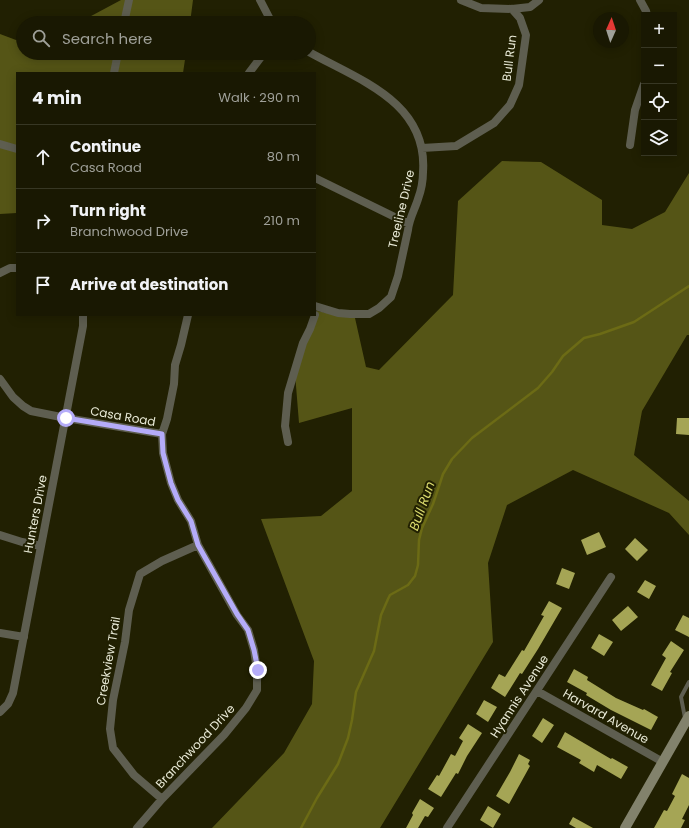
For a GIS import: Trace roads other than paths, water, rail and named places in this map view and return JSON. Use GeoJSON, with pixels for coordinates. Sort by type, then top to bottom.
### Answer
{"type":"FeatureCollection","features":[{"type":"Feature","properties":{"kind":"main road"},"geometry":{"type":"LineString","coordinates":[[625,828],[687,719]]}},
{"type":"Feature","properties":{"kind":"street"},"geometry":{"type":"LineString","coordinates":[[125,16],[128,0]]}},
{"type":"Feature","properties":{"kind":"street"},"geometry":{"type":"LineString","coordinates":[[260,0],[268,16]]}},
{"type":"Feature","properties":{"kind":"street"},"geometry":{"type":"LineString","coordinates":[[461,0],[481,8],[512,9],[530,7],[539,0]]}},
{"type":"Feature","properties":{"kind":"street"},"geometry":{"type":"LineString","coordinates":[[640,0],[646,12]]}},
{"type":"Feature","properties":{"kind":"street","name":"Bull Run"},"geometry":{"type":"LineString","coordinates":[[422,148],[456,146],[494,124],[510,105],[519,85],[526,35],[520,18],[512,9]]}},
{"type":"Feature","properties":{"kind":"street","name":"Treeline Drive"},"geometry":{"type":"LineString","coordinates":[[316,56],[374,86],[405,112],[415,129],[422,148],[423,160],[419,196],[409,224],[398,276],[391,296],[379,308],[369,314],[316,311]]}},
{"type":"Feature","properties":{"kind":"street"},"geometry":{"type":"LineString","coordinates":[[114,72],[117,60]]}},
{"type":"Feature","properties":{"kind":"street"},"geometry":{"type":"LineString","coordinates":[[250,72],[259,60]]}},
{"type":"Feature","properties":{"kind":"street"},"geometry":{"type":"LineString","coordinates":[[630,145],[635,110],[641,93]]}},
{"type":"Feature","properties":{"kind":"street"},"geometry":{"type":"LineString","coordinates":[[0,144],[16,149]]}},
{"type":"Feature","properties":{"kind":"street"},"geometry":{"type":"LineString","coordinates":[[316,178],[409,224]]}},
{"type":"Feature","properties":{"kind":"street"},"geometry":{"type":"LineString","coordinates":[[0,274],[10,268],[16,268]]}},
{"type":"Feature","properties":{"kind":"street","name":"Hunters Drive"},"geometry":{"type":"LineString","coordinates":[[0,712],[8,704],[13,693],[66,418],[83,326],[83,316]]}},
{"type":"Feature","properties":{"kind":"street","name":"Branchwood Drive"},"geometry":{"type":"LineString","coordinates":[[137,828],[162,799],[224,735],[246,708],[257,690],[258,670],[248,630],[237,614],[198,545],[191,521],[178,500],[166,469],[163,453],[162,434],[167,419],[174,384],[175,365],[188,316]]}},
{"type":"Feature","properties":{"kind":"street"},"geometry":{"type":"LineString","coordinates":[[288,442],[285,426],[288,393],[296,361],[310,329],[314,316]]}},
{"type":"Feature","properties":{"kind":"street","name":"Casa Road"},"geometry":{"type":"LineString","coordinates":[[0,379],[13,397],[31,411],[162,434]]}},
{"type":"Feature","properties":{"kind":"street"},"geometry":{"type":"LineString","coordinates":[[0,535],[41,546]]}},
{"type":"Feature","properties":{"kind":"street","name":"Creekview Trail"},"geometry":{"type":"LineString","coordinates":[[162,799],[134,775],[113,748],[110,729],[113,700],[125,642],[129,610],[140,574],[175,555],[198,545]]}},
{"type":"Feature","properties":{"kind":"street","name":"Hyannis Avenue"},"geometry":{"type":"LineString","coordinates":[[447,828],[611,577]]}},
{"type":"Feature","properties":{"kind":"street"},"geometry":{"type":"LineString","coordinates":[[0,633],[24,637]]}},
{"type":"Feature","properties":{"kind":"street","name":"Harvard Avenue"},"geometry":{"type":"LineString","coordinates":[[537,690],[663,762]]}},
{"type":"Feature","properties":{"kind":"lane"},"geometry":{"type":"LineString","coordinates":[[687,719],[682,697],[689,682]]}},
{"type":"Feature","properties":{"kind":"waterway","name":"Bull Run"},"geometry":{"type":"LineString","coordinates":[[301,828],[338,764],[348,738],[356,692],[374,651],[381,615],[388,599],[390,595],[408,585],[415,576],[418,565],[419,540],[422,528],[433,504],[443,474],[452,459],[472,438],[538,388],[563,356],[584,338],[634,322],[689,286]]}}]}
